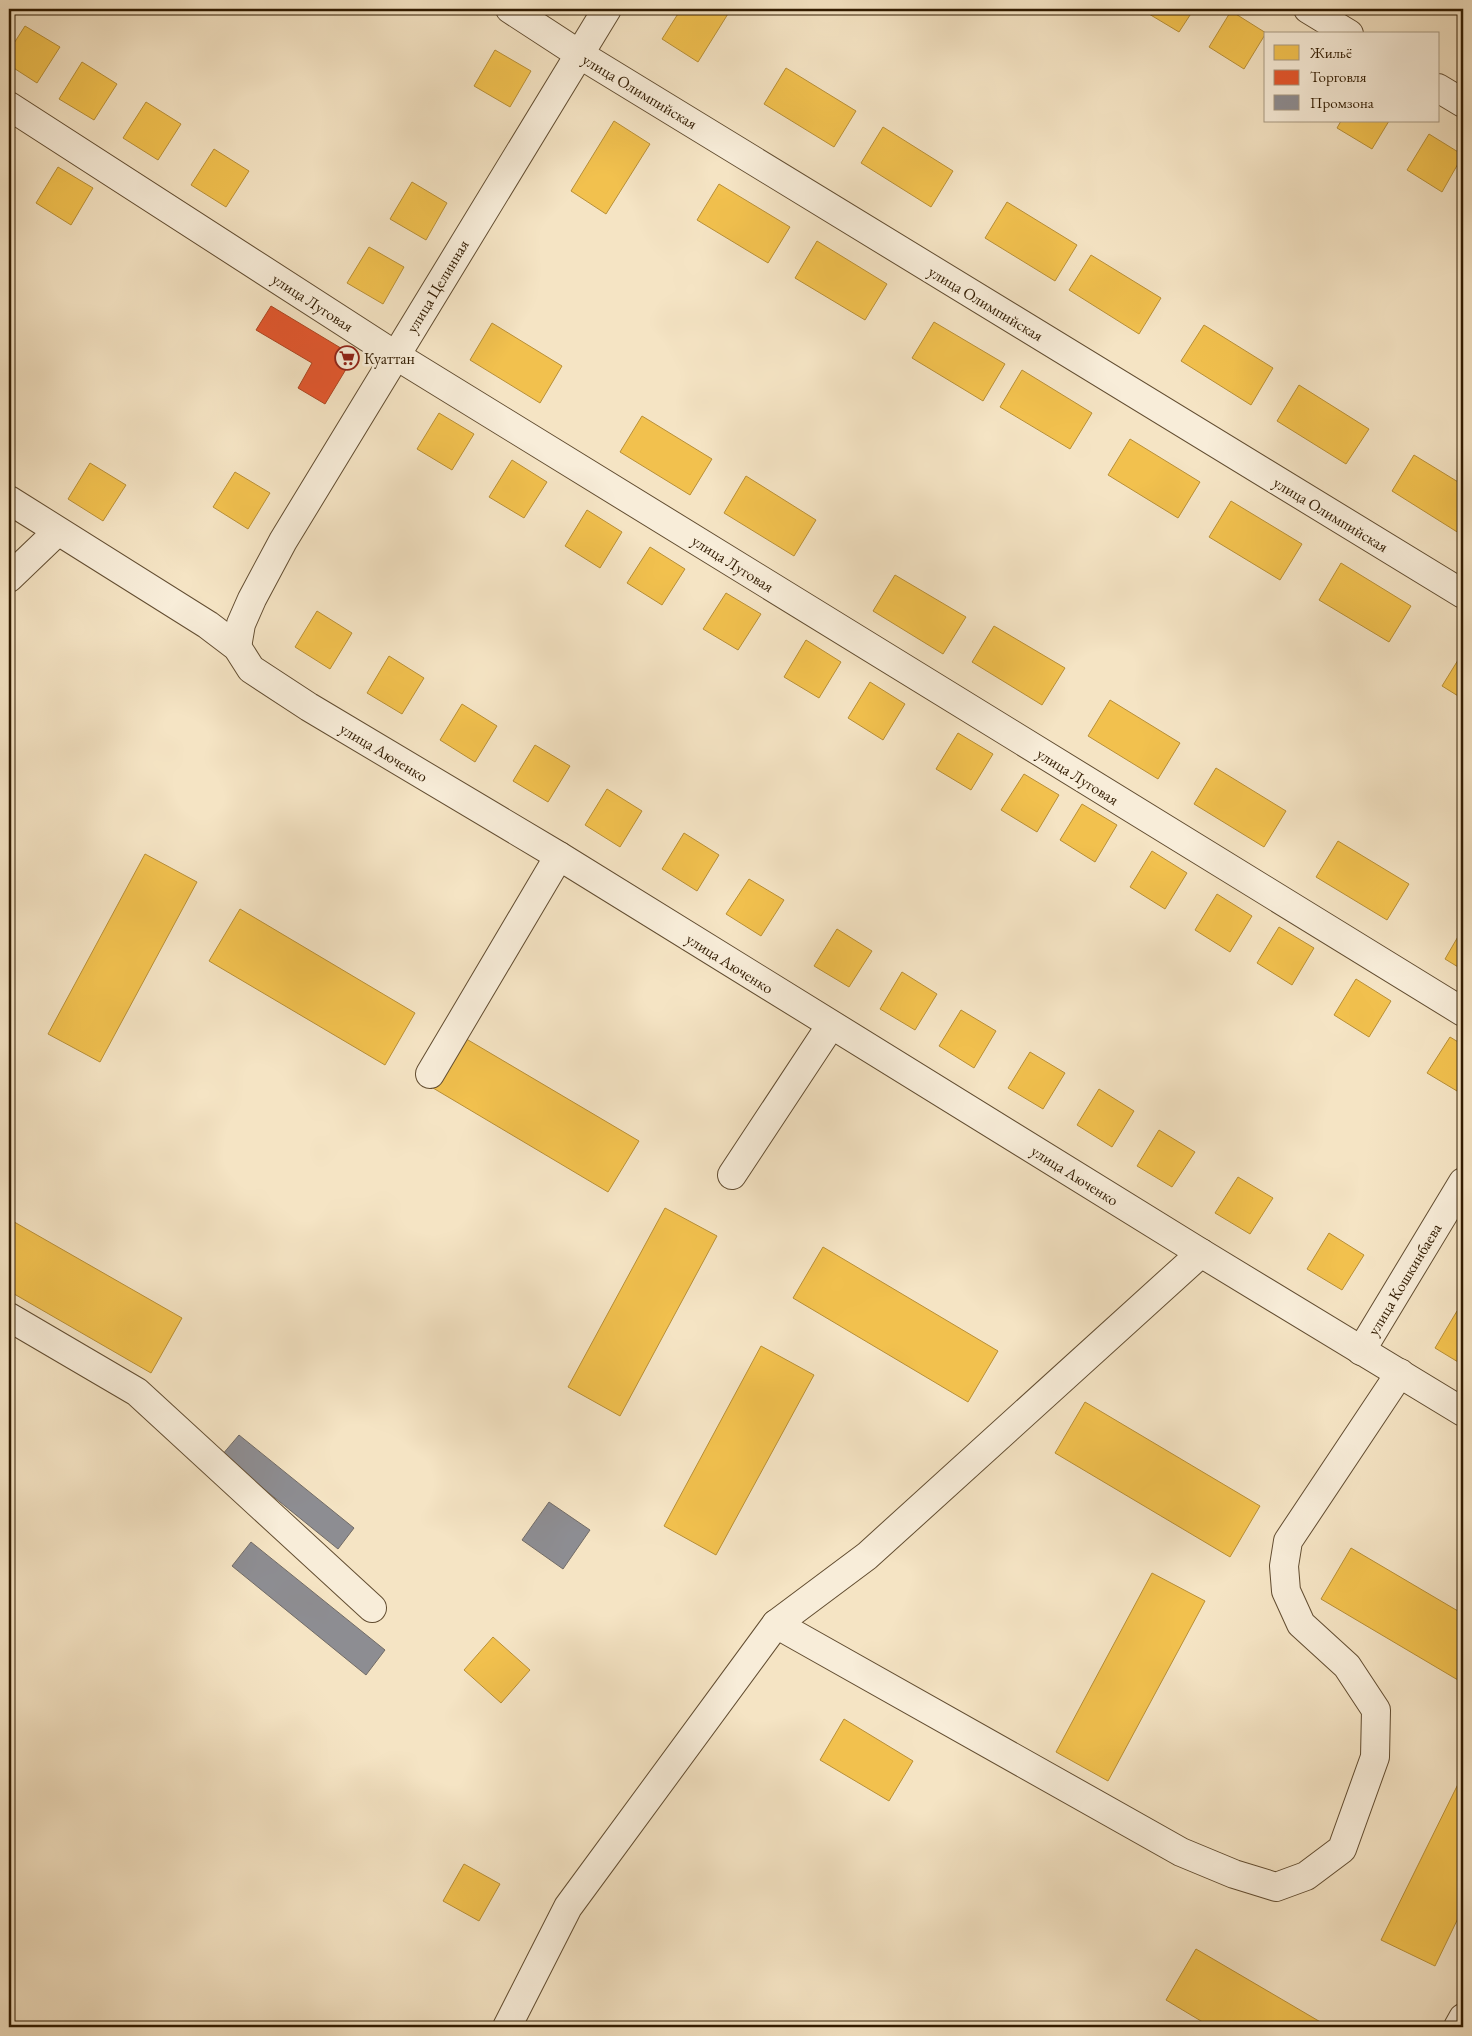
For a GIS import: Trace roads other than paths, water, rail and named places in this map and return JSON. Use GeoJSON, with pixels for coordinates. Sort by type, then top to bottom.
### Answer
{"type":"FeatureCollection","features":[{"type":"Feature","properties":{"kind":"street","name":"улица Олимпийская"},"geometry":{"type":"LineString","coordinates":[[510,9],[579,54],[1463,594]]}},
{"type":"Feature","properties":{"kind":"street","name":"улица Целинная"},"geometry":{"type":"LineString","coordinates":[[237,648],[241,624],[283,541],[607,9]]}},
{"type":"Feature","properties":{"kind":"street"},"geometry":{"type":"LineString","coordinates":[[1308,9],[1346,32]]}},
{"type":"Feature","properties":{"kind":"street"},"geometry":{"type":"LineString","coordinates":[[1440,89],[1463,103]]}},
{"type":"Feature","properties":{"kind":"street","name":"улица Луговая"},"geometry":{"type":"LineString","coordinates":[[9,106],[395,355],[1463,1012]]}},
{"type":"Feature","properties":{"kind":"street","name":"улица Аюченко"},"geometry":{"type":"LineString","coordinates":[[9,500],[208,626],[237,648],[251,669],[309,707],[559,856],[1201,1253],[1463,1412]]}},
{"type":"Feature","properties":{"kind":"street"},"geometry":{"type":"LineString","coordinates":[[9,578],[57,532]]}},
{"type":"Feature","properties":{"kind":"street"},"geometry":{"type":"LineString","coordinates":[[430,1074],[559,856]]}},
{"type":"Feature","properties":{"kind":"street"},"geometry":{"type":"LineString","coordinates":[[732,1175],[831,1025]]}},
{"type":"Feature","properties":{"kind":"street","name":"улица Кошкинбаева"},"geometry":{"type":"LineString","coordinates":[[1361,1351],[1463,1182]]}},
{"type":"Feature","properties":{"kind":"street"},"geometry":{"type":"LineString","coordinates":[[507,2027],[568,1907],[776,1624],[867,1556],[1201,1253]]}},
{"type":"Feature","properties":{"kind":"street"},"geometry":{"type":"LineString","coordinates":[[9,1318],[137,1392],[372,1608]]}},
{"type":"Feature","properties":{"kind":"street"},"geometry":{"type":"LineString","coordinates":[[776,1624],[1181,1852],[1234,1874],[1276,1887],[1306,1876],[1342,1849],[1375,1757],[1376,1710],[1347,1666],[1301,1624],[1286,1590],[1284,1566],[1288,1541],[1400,1373]]}},
{"type":"Feature","properties":{"kind":"street"},"geometry":{"type":"LineString","coordinates":[[1458,2027],[1463,2018]]}},
{"type":"Feature","properties":{"kind":"place","name":"Куаттан"},"geometry":{"type":"Point","coordinates":[347,358]}}]}
